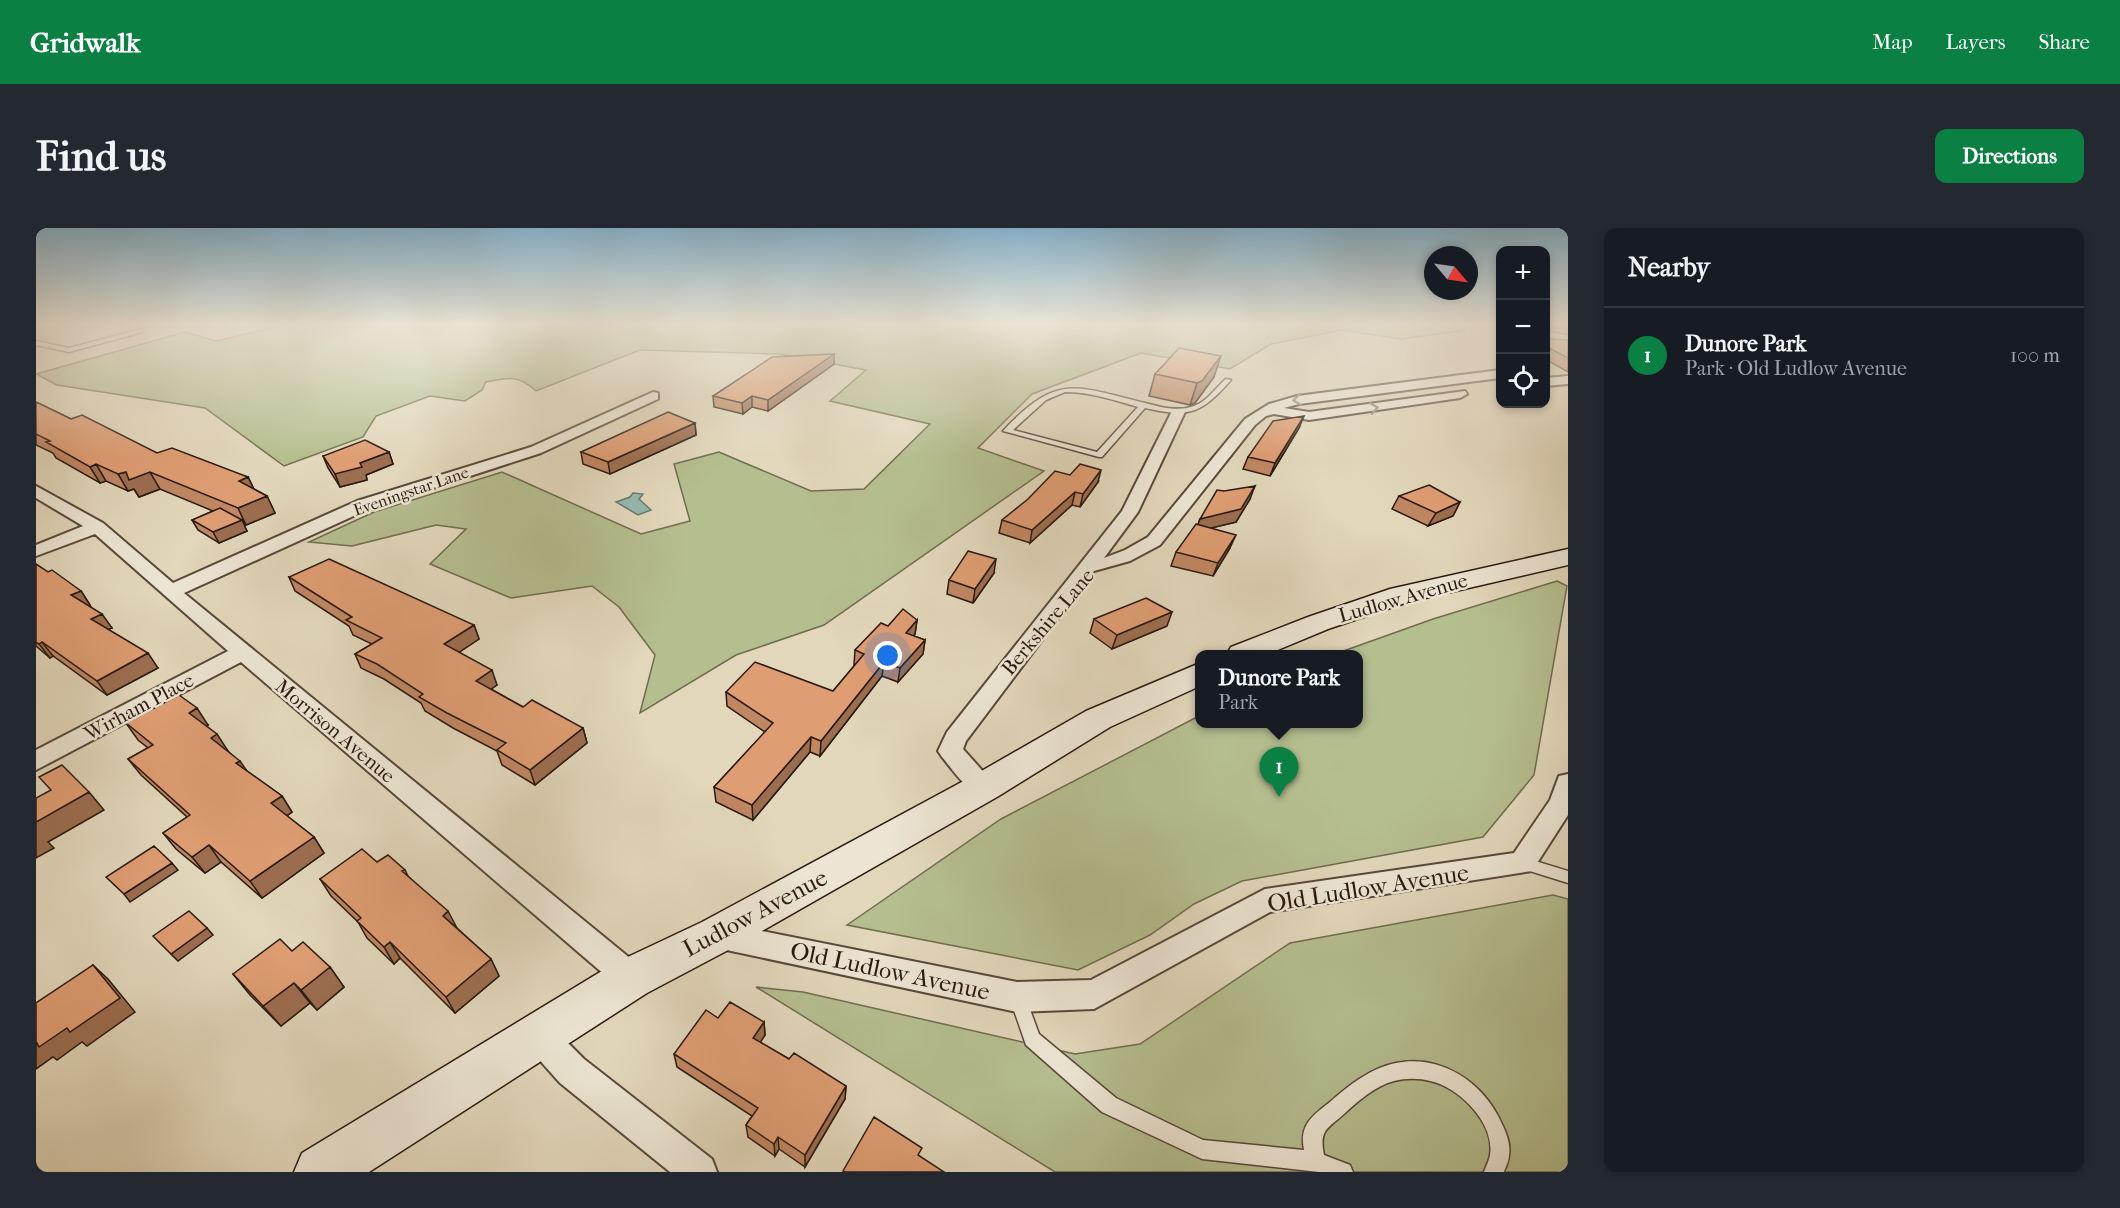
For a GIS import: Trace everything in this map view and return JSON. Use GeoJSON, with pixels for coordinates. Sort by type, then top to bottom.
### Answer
{"type":"FeatureCollection","features":[{"type":"Feature","properties":{"kind":"main road","name":"Ludlow Avenue"},"geometry":{"type":"LineString","coordinates":[[1252,650],[1318,623],[1400,595],[1568,557]]}},
{"type":"Feature","properties":{"kind":"main road","name":"Ludlow Avenue"},"geometry":{"type":"LineString","coordinates":[[321,1172],[631,978],[717,935],[984,786],[1098,719],[1195,675]]}},
{"type":"Feature","properties":{"kind":"street"},"geometry":{"type":"LineString","coordinates":[[1550,370],[1568,370]]}},
{"type":"Feature","properties":{"kind":"street","name":"Berkshire Lane"},"geometry":{"type":"LineString","coordinates":[[984,786],[950,751],[955,738],[1091,566],[1115,562],[1140,551],[1154,541],[1250,422],[1261,413],[1275,410],[1274,406],[1282,403],[1297,400],[1496,375]]}},
{"type":"Feature","properties":{"kind":"street"},"geometry":{"type":"LineString","coordinates":[[1550,382],[1568,380]]}},
{"type":"Feature","properties":{"kind":"street"},"geometry":{"type":"LineString","coordinates":[[1275,410],[1291,415],[1309,416],[1496,388]]}},
{"type":"Feature","properties":{"kind":"street","name":"Eveningstar Lane"},"geometry":{"type":"LineString","coordinates":[[171,592],[363,505],[547,446],[653,396]]}},
{"type":"Feature","properties":{"kind":"street"},"geometry":{"type":"LineString","coordinates":[[1091,566],[1130,512],[1178,412]]}},
{"type":"Feature","properties":{"kind":"street","name":"Morrison Avenue"},"geometry":{"type":"LineString","coordinates":[[36,491],[97,527],[242,653],[631,978]]}},
{"type":"Feature","properties":{"kind":"street"},"geometry":{"type":"LineString","coordinates":[[36,550],[97,527]]}},
{"type":"Feature","properties":{"kind":"street","name":"Wirham Place"},"geometry":{"type":"LineString","coordinates":[[36,761],[242,653]]}},
{"type":"Feature","properties":{"kind":"street"},"geometry":{"type":"LineString","coordinates":[[1522,862],[1562,803],[1568,783]]}},
{"type":"Feature","properties":{"kind":"street","name":"Old Ludlow Avenue"},"geometry":{"type":"LineString","coordinates":[[717,935],[1017,997],[1094,994],[1265,902],[1522,862]]}},
{"type":"Feature","properties":{"kind":"street"},"geometry":{"type":"LineString","coordinates":[[538,1035],[572,1071],[699,1172]]}},
{"type":"Feature","properties":{"kind":"lane"},"geometry":{"type":"LineString","coordinates":[[1144,405],[1098,455],[1006,431],[1049,394],[1070,389],[1178,412],[1199,407],[1228,380]]}},
{"type":"Feature","properties":{"kind":"lane"},"geometry":{"type":"LineString","coordinates":[[1522,862],[1568,877]]}},
{"type":"Feature","properties":{"kind":"lane"},"geometry":{"type":"LineString","coordinates":[[1017,997],[1032,1039],[1109,1105],[1202,1149],[1316,1161],[1343,1172]]}},
{"type":"Feature","properties":{"kind":"lane"},"geometry":{"type":"LineString","coordinates":[[1316,1161],[1312,1142],[1315,1126],[1372,1082],[1393,1072],[1418,1068],[1443,1075],[1481,1103],[1492,1119],[1501,1152],[1494,1172]]}},
{"type":"Feature","properties":{"kind":"green space"},"geometry":{"type":"Polygon","coordinates":[[[54,369],[592,369],[536,391],[524,382],[507,378],[486,382],[482,390],[465,401],[430,396],[376,416],[363,437],[284,466],[205,408],[57,385],[36,374],[54,369]]]}},
{"type":"Feature","properties":{"kind":"green space"},"geometry":{"type":"Polygon","coordinates":[[[861,369],[1098,369],[1032,394],[978,448],[1044,471],[824,625],[736,655],[640,713],[655,655],[619,607],[592,586],[511,598],[430,564],[466,529],[436,525],[352,546],[309,542],[374,512],[502,472],[641,534],[690,521],[674,464],[719,452],[811,491],[864,489],[930,424],[830,401],[866,370],[861,369]]]}},
{"type":"Feature","properties":{"kind":"green space"},"geometry":{"type":"Polygon","coordinates":[[[1557,581],[1567,586],[1534,775],[1483,837],[1242,881],[1194,904],[1150,935],[1078,970],[847,925],[1001,819],[1195,718],[1195,728],[1363,728],[1363,650],[1346,650],[1433,619],[1557,581]]]}},
{"type":"Feature","properties":{"kind":"green space"},"geometry":{"type":"Polygon","coordinates":[[[1553,895],[1568,899],[1568,1172],[1055,1172],[756,987],[803,992],[1075,1054],[1140,1044],[1290,943],[1553,895]]]}},
{"type":"Feature","properties":{"kind":"water"},"geometry":{"type":"Polygon","coordinates":[[[633,493],[643,494],[639,499],[651,510],[638,515],[616,502],[630,497],[633,493]]]}},
{"type":"Feature","properties":{"kind":"building"},"geometry":{"type":"Polygon","coordinates":[[[754,369],[812,369],[768,400],[752,396],[742,403],[713,396],[754,369]]]}},
{"type":"Feature","properties":{"kind":"building"},"geometry":{"type":"Polygon","coordinates":[[[1160,369],[1211,369],[1202,381],[1197,383],[1155,374],[1160,369]]]}},
{"type":"Feature","properties":{"kind":"building"},"geometry":{"type":"Polygon","coordinates":[[[36,402],[71,419],[82,415],[157,453],[172,448],[248,477],[239,481],[267,496],[238,508],[150,472],[129,480],[126,472],[118,474],[96,464],[90,467],[36,434],[36,402]]]}},
{"type":"Feature","properties":{"kind":"building"},"geometry":{"type":"Polygon","coordinates":[[[668,412],[695,423],[608,462],[581,452],[668,412]]]}},
{"type":"Feature","properties":{"kind":"building"},"geometry":{"type":"Polygon","coordinates":[[[1304,416],[1275,463],[1248,457],[1273,421],[1304,416]]]}},
{"type":"Feature","properties":{"kind":"building"},"geometry":{"type":"Polygon","coordinates":[[[365,440],[389,452],[360,463],[362,467],[335,474],[323,456],[365,440]]]}},
{"type":"Feature","properties":{"kind":"building"},"geometry":{"type":"Polygon","coordinates":[[[1080,464],[1101,470],[1083,494],[1075,492],[1032,530],[1002,520],[1028,499],[1055,471],[1070,475],[1080,464]]]}},
{"type":"Feature","properties":{"kind":"building"},"geometry":{"type":"Polygon","coordinates":[[[1429,485],[1460,502],[1436,513],[1399,496],[1429,485]]]}},
{"type":"Feature","properties":{"kind":"building"},"geometry":{"type":"Polygon","coordinates":[[[1255,486],[1241,509],[1200,519],[1217,490],[1255,486]]]}},
{"type":"Feature","properties":{"kind":"building"},"geometry":{"type":"Polygon","coordinates":[[[220,508],[242,520],[213,532],[192,520],[220,508]]]}},
{"type":"Feature","properties":{"kind":"building"},"geometry":{"type":"Polygon","coordinates":[[[1196,524],[1236,535],[1218,563],[1176,552],[1196,524]]]}},
{"type":"Feature","properties":{"kind":"building"},"geometry":{"type":"Polygon","coordinates":[[[968,551],[996,559],[975,589],[949,580],[968,551]]]}},
{"type":"Feature","properties":{"kind":"building"},"geometry":{"type":"Polygon","coordinates":[[[329,559],[474,625],[444,644],[492,670],[476,681],[523,707],[532,700],[583,728],[530,770],[497,750],[506,743],[419,697],[423,694],[377,664],[355,654],[382,638],[346,620],[352,617],[289,577],[329,559]]]}},
{"type":"Feature","properties":{"kind":"building"},"geometry":{"type":"Polygon","coordinates":[[[36,564],[48,572],[52,570],[81,591],[71,595],[102,614],[91,619],[148,653],[97,681],[42,642],[39,644],[36,642],[36,564]]]}},
{"type":"Feature","properties":{"kind":"building"},"geometry":{"type":"Polygon","coordinates":[[[1146,598],[1172,612],[1117,635],[1094,619],[1146,598]]]}},
{"type":"Feature","properties":{"kind":"building"},"geometry":{"type":"Polygon","coordinates":[[[903,609],[917,620],[906,633],[925,640],[900,668],[884,662],[821,741],[811,737],[752,805],[714,787],[773,723],[726,692],[755,662],[833,691],[864,654],[855,650],[881,623],[888,626],[903,609]]]}},
{"type":"Feature","properties":{"kind":"building"},"geometry":{"type":"Polygon","coordinates":[[[179,695],[197,708],[189,713],[217,734],[211,738],[240,761],[236,763],[282,796],[271,803],[314,837],[250,881],[209,845],[192,857],[163,833],[190,815],[128,759],[153,745],[126,723],[179,695]]]}},
{"type":"Feature","properties":{"kind":"building"},"geometry":{"type":"Polygon","coordinates":[[[62,765],[89,792],[36,822],[36,798],[51,790],[39,777],[62,765]]]}},
{"type":"Feature","properties":{"kind":"building"},"geometry":{"type":"Polygon","coordinates":[[[154,846],[172,863],[124,894],[106,877],[154,846]]]}},
{"type":"Feature","properties":{"kind":"building"},"geometry":{"type":"Polygon","coordinates":[[[362,849],[377,862],[388,855],[405,870],[402,871],[448,911],[443,916],[491,959],[446,997],[390,942],[384,947],[357,921],[361,918],[320,879],[362,849]]]}},
{"type":"Feature","properties":{"kind":"building"},"geometry":{"type":"Polygon","coordinates":[[[189,911],[207,928],[171,954],[153,936],[189,911]]]}},
{"type":"Feature","properties":{"kind":"building"},"geometry":{"type":"Polygon","coordinates":[[[280,939],[292,951],[303,942],[330,967],[301,990],[294,983],[263,1006],[233,974],[280,939]]]}},
{"type":"Feature","properties":{"kind":"building"},"geometry":{"type":"Polygon","coordinates":[[[93,965],[120,998],[70,1032],[67,1028],[39,1047],[36,1044],[36,1003],[93,965]]]}},
{"type":"Feature","properties":{"kind":"building"},"geometry":{"type":"Polygon","coordinates":[[[730,1002],[764,1022],[753,1038],[789,1059],[794,1053],[846,1086],[805,1155],[778,1137],[774,1144],[746,1125],[758,1108],[674,1054],[706,1010],[718,1018],[730,1002]]]}},
{"type":"Feature","properties":{"kind":"building"},"geometry":{"type":"Polygon","coordinates":[[[874,1117],[922,1148],[918,1155],[944,1172],[843,1171],[874,1117]]]}},
{"type":"Feature","properties":{"kind":"place","name":"Dunore Park"},"geometry":{"type":"Point","coordinates":[1279,797]}}]}
